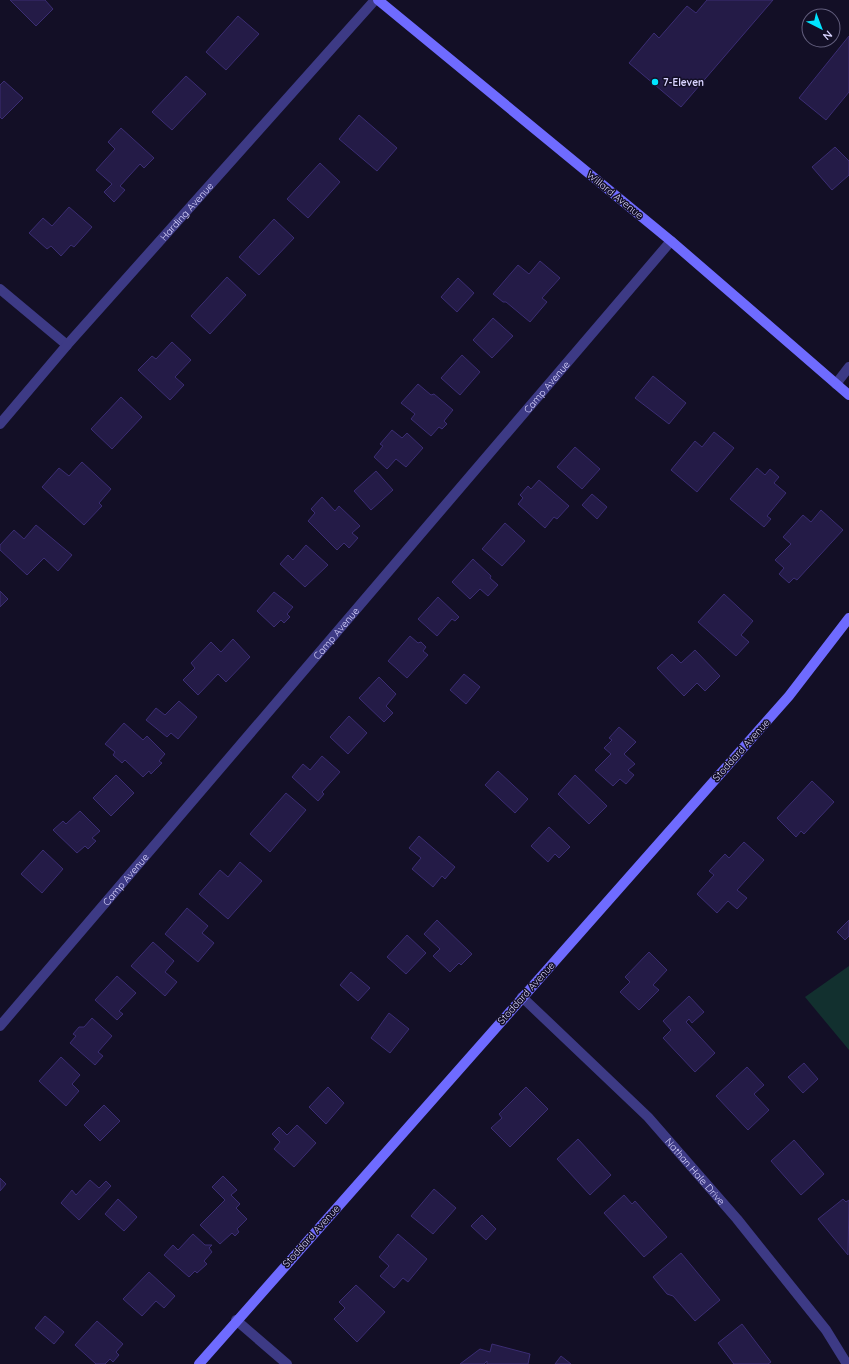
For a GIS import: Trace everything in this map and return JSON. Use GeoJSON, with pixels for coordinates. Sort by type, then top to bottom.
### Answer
{"type":"FeatureCollection","features":[{"type":"Feature","properties":{"kind":"street","name":"Harding Avenue"},"geometry":{"type":"LineString","coordinates":[[0,424],[67,345],[375,0]]}},
{"type":"Feature","properties":{"kind":"street","name":"Willard Avenue"},"geometry":{"type":"LineString","coordinates":[[378,0],[672,241],[849,395]]}},
{"type":"Feature","properties":{"kind":"street","name":"Camp Avenue"},"geometry":{"type":"LineString","coordinates":[[0,1026],[672,241]]}},
{"type":"Feature","properties":{"kind":"street"},"geometry":{"type":"LineString","coordinates":[[0,290],[67,345]]}},
{"type":"Feature","properties":{"kind":"street"},"geometry":{"type":"LineString","coordinates":[[836,384],[849,367]]}},
{"type":"Feature","properties":{"kind":"street","name":"Stoddard Avenue"},"geometry":{"type":"LineString","coordinates":[[198,1364],[789,696],[849,618]]}},
{"type":"Feature","properties":{"kind":"street","name":"Nathan Hale Drive"},"geometry":{"type":"LineString","coordinates":[[522,997],[648,1117],[742,1225],[826,1330],[847,1364]]}},
{"type":"Feature","properties":{"kind":"street"},"geometry":{"type":"LineString","coordinates":[[236,1320],[287,1364]]}},
{"type":"Feature","properties":{"kind":"green space"},"geometry":{"type":"Polygon","coordinates":[[[849,966],[849,1050],[805,997],[849,966]]]}},
{"type":"Feature","properties":{"kind":"building"},"geometry":{"type":"Polygon","coordinates":[[[10,0],[45,0],[53,9],[36,26],[10,0]]]}},
{"type":"Feature","properties":{"kind":"building"},"geometry":{"type":"Polygon","coordinates":[[[707,0],[773,0],[681,107],[629,63],[654,33],[659,38],[687,6],[696,13],[707,0]]]}},
{"type":"Feature","properties":{"kind":"building"},"geometry":{"type":"Polygon","coordinates":[[[238,16],[259,34],[226,70],[206,52],[238,16]]]}},
{"type":"Feature","properties":{"kind":"building"},"geometry":{"type":"Polygon","coordinates":[[[849,36],[849,92],[826,120],[799,98],[839,48],[841,48],[849,36]]]}},
{"type":"Feature","properties":{"kind":"building"},"geometry":{"type":"Polygon","coordinates":[[[186,76],[206,94],[172,130],[152,112],[186,76]]]}},
{"type":"Feature","properties":{"kind":"building"},"geometry":{"type":"Polygon","coordinates":[[[4,81],[23,98],[2,119],[0,117],[0,85],[4,81]]]}},
{"type":"Feature","properties":{"kind":"building"},"geometry":{"type":"Polygon","coordinates":[[[359,115],[397,148],[377,171],[339,139],[359,115]]]}},
{"type":"Feature","properties":{"kind":"building"},"geometry":{"type":"Polygon","coordinates":[[[121,128],[154,158],[144,168],[140,164],[120,186],[125,190],[114,202],[104,192],[112,184],[96,170],[115,149],[108,142],[121,128]]]}},
{"type":"Feature","properties":{"kind":"building"},"geometry":{"type":"Polygon","coordinates":[[[835,147],[849,161],[849,175],[832,190],[812,167],[835,147]]]}},
{"type":"Feature","properties":{"kind":"building"},"geometry":{"type":"Polygon","coordinates":[[[320,163],[340,182],[308,218],[287,199],[320,163]]]}},
{"type":"Feature","properties":{"kind":"building"},"geometry":{"type":"Polygon","coordinates":[[[69,207],[92,227],[74,247],[71,245],[61,256],[51,246],[47,249],[29,233],[43,218],[52,226],[69,207]]]}},
{"type":"Feature","properties":{"kind":"building"},"geometry":{"type":"Polygon","coordinates":[[[274,219],[294,238],[259,275],[239,257],[274,219]]]}},
{"type":"Feature","properties":{"kind":"building"},"geometry":{"type":"Polygon","coordinates":[[[540,261],[560,278],[542,298],[547,302],[530,322],[506,302],[503,302],[493,294],[518,265],[529,274],[540,261]]]}},
{"type":"Feature","properties":{"kind":"building"},"geometry":{"type":"Polygon","coordinates":[[[227,277],[246,295],[210,334],[191,316],[227,277]]]}},
{"type":"Feature","properties":{"kind":"building"},"geometry":{"type":"Polygon","coordinates":[[[458,278],[474,293],[457,312],[441,297],[458,278]]]}},
{"type":"Feature","properties":{"kind":"building"},"geometry":{"type":"Polygon","coordinates":[[[493,318],[513,336],[492,358],[473,340],[493,318]]]}},
{"type":"Feature","properties":{"kind":"building"},"geometry":{"type":"Polygon","coordinates":[[[172,342],[191,360],[175,377],[184,385],[170,400],[138,370],[152,356],[156,359],[172,342]]]}},
{"type":"Feature","properties":{"kind":"building"},"geometry":{"type":"Polygon","coordinates":[[[462,355],[480,372],[460,395],[441,378],[462,355]]]}},
{"type":"Feature","properties":{"kind":"building"},"geometry":{"type":"Polygon","coordinates":[[[653,376],[686,403],[669,424],[635,398],[653,376]]]}},
{"type":"Feature","properties":{"kind":"building"},"geometry":{"type":"Polygon","coordinates":[[[418,384],[431,395],[434,394],[453,410],[444,421],[447,424],[442,429],[439,427],[431,436],[411,419],[415,414],[401,403],[418,384]]]}},
{"type":"Feature","properties":{"kind":"building"},"geometry":{"type":"Polygon","coordinates":[[[121,397],[142,417],[112,449],[91,429],[121,397]]]}},
{"type":"Feature","properties":{"kind":"building"},"geometry":{"type":"Polygon","coordinates":[[[392,430],[402,438],[407,433],[423,448],[406,467],[396,459],[387,469],[374,457],[383,446],[380,444],[392,430]]]}},
{"type":"Feature","properties":{"kind":"building"},"geometry":{"type":"Polygon","coordinates":[[[714,432],[734,448],[697,492],[671,470],[695,441],[702,447],[714,432]]]}},
{"type":"Feature","properties":{"kind":"building"},"geometry":{"type":"Polygon","coordinates":[[[575,447],[600,469],[582,489],[557,467],[575,447]]]}},
{"type":"Feature","properties":{"kind":"building"},"geometry":{"type":"Polygon","coordinates":[[[82,462],[111,489],[99,503],[102,506],[84,525],[42,487],[59,468],[69,476],[82,462]]]}},
{"type":"Feature","properties":{"kind":"building"},"geometry":{"type":"Polygon","coordinates":[[[757,468],[765,475],[770,469],[779,477],[774,483],[786,493],[767,516],[771,519],[764,527],[730,499],[757,468]]]}},
{"type":"Feature","properties":{"kind":"building"},"geometry":{"type":"Polygon","coordinates":[[[376,471],[393,490],[371,510],[354,491],[376,471]]]}},
{"type":"Feature","properties":{"kind":"building"},"geometry":{"type":"Polygon","coordinates":[[[539,480],[569,506],[557,519],[554,517],[545,528],[518,504],[523,498],[520,495],[528,486],[531,489],[539,480]]]}},
{"type":"Feature","properties":{"kind":"building"},"geometry":{"type":"Polygon","coordinates":[[[592,494],[607,507],[597,519],[582,505],[592,494]]]}},
{"type":"Feature","properties":{"kind":"building"},"geometry":{"type":"Polygon","coordinates":[[[322,497],[335,511],[339,506],[360,526],[352,533],[358,538],[349,548],[344,543],[337,550],[308,521],[315,513],[311,509],[322,497]]]}},
{"type":"Feature","properties":{"kind":"building"},"geometry":{"type":"Polygon","coordinates":[[[821,510],[843,530],[797,580],[794,578],[789,583],[779,574],[784,568],[775,560],[791,544],[783,537],[803,515],[811,522],[821,510]]]}},
{"type":"Feature","properties":{"kind":"building"},"geometry":{"type":"Polygon","coordinates":[[[505,523],[525,541],[502,566],[482,549],[505,523]]]}},
{"type":"Feature","properties":{"kind":"building"},"geometry":{"type":"Polygon","coordinates":[[[36,525],[72,555],[58,571],[44,558],[27,575],[0,550],[0,545],[14,530],[24,539],[36,525]]]}},
{"type":"Feature","properties":{"kind":"building"},"geometry":{"type":"Polygon","coordinates":[[[306,545],[328,565],[305,587],[280,564],[288,555],[293,560],[306,545]]]}},
{"type":"Feature","properties":{"kind":"building"},"geometry":{"type":"Polygon","coordinates":[[[473,559],[498,585],[488,596],[480,589],[470,599],[452,582],[473,559]]]}},
{"type":"Feature","properties":{"kind":"building"},"geometry":{"type":"Polygon","coordinates":[[[0,591],[8,599],[0,607],[0,591]]]}},
{"type":"Feature","properties":{"kind":"building"},"geometry":{"type":"Polygon","coordinates":[[[274,592],[293,607],[287,614],[290,617],[284,623],[281,620],[274,627],[257,611],[274,592]]]}},
{"type":"Feature","properties":{"kind":"building"},"geometry":{"type":"Polygon","coordinates":[[[724,594],[753,621],[741,635],[749,642],[736,656],[698,622],[724,594]]]}},
{"type":"Feature","properties":{"kind":"building"},"geometry":{"type":"Polygon","coordinates":[[[438,597],[459,617],[455,621],[452,619],[437,636],[418,619],[438,597]]]}},
{"type":"Feature","properties":{"kind":"building"},"geometry":{"type":"Polygon","coordinates":[[[410,636],[418,643],[421,642],[426,647],[423,651],[428,655],[407,678],[388,661],[410,636]]]}},
{"type":"Feature","properties":{"kind":"building"},"geometry":{"type":"Polygon","coordinates":[[[233,639],[250,657],[226,682],[218,674],[198,695],[183,680],[195,668],[191,663],[211,642],[221,652],[233,639]]]}},
{"type":"Feature","properties":{"kind":"building"},"geometry":{"type":"Polygon","coordinates":[[[695,650],[720,676],[705,691],[697,683],[684,696],[657,668],[672,654],[681,663],[695,650]]]}},
{"type":"Feature","properties":{"kind":"building"},"geometry":{"type":"Polygon","coordinates":[[[464,674],[480,687],[466,704],[450,690],[464,674]]]}},
{"type":"Feature","properties":{"kind":"building"},"geometry":{"type":"Polygon","coordinates":[[[379,677],[396,694],[386,706],[393,713],[384,722],[359,698],[379,677]]]}},
{"type":"Feature","properties":{"kind":"building"},"geometry":{"type":"Polygon","coordinates":[[[179,701],[197,717],[178,739],[171,733],[167,737],[146,720],[156,708],[165,715],[179,701]]]}},
{"type":"Feature","properties":{"kind":"building"},"geometry":{"type":"Polygon","coordinates":[[[349,716],[367,733],[348,754],[330,737],[349,716]]]}},
{"type":"Feature","properties":{"kind":"building"},"geometry":{"type":"Polygon","coordinates":[[[124,723],[143,740],[147,736],[165,754],[159,761],[162,763],[151,774],[149,771],[143,777],[125,760],[122,763],[113,755],[115,752],[105,744],[124,723]]]}},
{"type":"Feature","properties":{"kind":"building"},"geometry":{"type":"Polygon","coordinates":[[[619,727],[636,742],[624,754],[635,764],[628,770],[634,775],[626,784],[620,779],[613,786],[595,770],[611,754],[604,748],[612,740],[609,738],[619,727]]]}},
{"type":"Feature","properties":{"kind":"building"},"geometry":{"type":"Polygon","coordinates":[[[322,756],[340,772],[322,792],[324,794],[318,801],[292,777],[303,764],[310,770],[322,756]]]}},
{"type":"Feature","properties":{"kind":"building"},"geometry":{"type":"Polygon","coordinates":[[[498,771],[528,799],[515,813],[485,785],[498,771]]]}},
{"type":"Feature","properties":{"kind":"building"},"geometry":{"type":"Polygon","coordinates":[[[116,775],[134,793],[111,816],[93,798],[116,775]]]}},
{"type":"Feature","properties":{"kind":"building"},"geometry":{"type":"Polygon","coordinates":[[[575,775],[607,806],[589,824],[558,794],[575,775]]]}},
{"type":"Feature","properties":{"kind":"building"},"geometry":{"type":"Polygon","coordinates":[[[812,781],[834,802],[804,834],[801,831],[796,837],[777,818],[812,781]]]}},
{"type":"Feature","properties":{"kind":"building"},"geometry":{"type":"Polygon","coordinates":[[[286,793],[306,810],[270,852],[250,834],[286,793]]]}},
{"type":"Feature","properties":{"kind":"building"},"geometry":{"type":"Polygon","coordinates":[[[80,811],[100,831],[92,838],[96,841],[88,849],[85,846],[77,853],[53,830],[63,821],[66,824],[80,811]]]}},
{"type":"Feature","properties":{"kind":"building"},"geometry":{"type":"Polygon","coordinates":[[[549,827],[570,847],[559,858],[555,854],[548,862],[531,846],[549,827]]]}},
{"type":"Feature","properties":{"kind":"building"},"geometry":{"type":"Polygon","coordinates":[[[419,836],[455,867],[445,879],[442,876],[433,887],[412,869],[421,858],[409,848],[419,836]]]}},
{"type":"Feature","properties":{"kind":"building"},"geometry":{"type":"Polygon","coordinates":[[[744,842],[764,860],[737,890],[747,898],[737,909],[728,901],[717,913],[697,894],[714,875],[709,871],[725,854],[729,858],[744,842]]]}},
{"type":"Feature","properties":{"kind":"building"},"geometry":{"type":"Polygon","coordinates":[[[43,850],[63,869],[42,893],[21,874],[43,850]]]}},
{"type":"Feature","properties":{"kind":"building"},"geometry":{"type":"Polygon","coordinates":[[[240,862],[262,881],[228,919],[199,894],[220,870],[228,877],[240,862]]]}},
{"type":"Feature","properties":{"kind":"building"},"geometry":{"type":"Polygon","coordinates":[[[187,908],[208,926],[202,933],[214,943],[198,962],[165,934],[187,908]]]}},
{"type":"Feature","properties":{"kind":"building"},"geometry":{"type":"Polygon","coordinates":[[[437,920],[472,954],[461,965],[459,963],[450,972],[433,956],[440,949],[424,934],[437,920]]]}},
{"type":"Feature","properties":{"kind":"building"},"geometry":{"type":"Polygon","coordinates":[[[849,920],[849,936],[845,940],[837,932],[849,920]]]}},
{"type":"Feature","properties":{"kind":"building"},"geometry":{"type":"Polygon","coordinates":[[[407,935],[426,953],[406,974],[387,957],[407,935]]]}},
{"type":"Feature","properties":{"kind":"building"},"geometry":{"type":"Polygon","coordinates":[[[153,942],[174,961],[165,972],[177,982],[165,996],[131,966],[153,942]]]}},
{"type":"Feature","properties":{"kind":"building"},"geometry":{"type":"Polygon","coordinates":[[[649,952],[667,970],[653,985],[659,990],[639,1010],[620,992],[630,982],[625,977],[649,952]]]}},
{"type":"Feature","properties":{"kind":"building"},"geometry":{"type":"Polygon","coordinates":[[[351,972],[370,988],[358,1001],[340,985],[351,972]]]}},
{"type":"Feature","properties":{"kind":"building"},"geometry":{"type":"Polygon","coordinates":[[[117,976],[136,993],[119,1011],[123,1014],[117,1020],[95,1000],[117,976]]]}},
{"type":"Feature","properties":{"kind":"building"},"geometry":{"type":"Polygon","coordinates":[[[689,996],[704,1012],[692,1023],[689,1019],[686,1022],[715,1053],[695,1072],[663,1038],[671,1030],[663,1021],[689,996]]]}},
{"type":"Feature","properties":{"kind":"building"},"geometry":{"type":"Polygon","coordinates":[[[389,1013],[409,1029],[390,1053],[371,1038],[389,1013]]]}},
{"type":"Feature","properties":{"kind":"building"},"geometry":{"type":"Polygon","coordinates":[[[92,1018],[112,1036],[98,1052],[103,1056],[95,1065],[70,1043],[76,1036],[73,1034],[79,1027],[84,1027],[92,1018]]]}},
{"type":"Feature","properties":{"kind":"building"},"geometry":{"type":"Polygon","coordinates":[[[61,1057],[80,1075],[72,1084],[79,1091],[66,1106],[39,1081],[61,1057]]]}},
{"type":"Feature","properties":{"kind":"building"},"geometry":{"type":"Polygon","coordinates":[[[804,1063],[818,1079],[803,1093],[788,1077],[804,1063]]]}},
{"type":"Feature","properties":{"kind":"building"},"geometry":{"type":"Polygon","coordinates":[[[747,1067],[764,1085],[754,1094],[769,1110],[748,1130],[716,1096],[747,1067]]]}},
{"type":"Feature","properties":{"kind":"building"},"geometry":{"type":"Polygon","coordinates":[[[328,1087],[344,1103],[326,1124],[309,1107],[328,1087]]]}},
{"type":"Feature","properties":{"kind":"building"},"geometry":{"type":"Polygon","coordinates":[[[526,1087],[548,1109],[510,1147],[491,1128],[502,1118],[499,1114],[526,1087]]]}},
{"type":"Feature","properties":{"kind":"building"},"geometry":{"type":"Polygon","coordinates":[[[104,1105],[120,1121],[100,1141],[84,1125],[104,1105]]]}},
{"type":"Feature","properties":{"kind":"building"},"geometry":{"type":"Polygon","coordinates":[[[297,1125],[316,1143],[294,1167],[274,1149],[280,1142],[272,1134],[279,1127],[287,1135],[297,1125]]]}},
{"type":"Feature","properties":{"kind":"building"},"geometry":{"type":"Polygon","coordinates":[[[578,1139],[611,1175],[590,1195],[557,1159],[578,1139]]]}},
{"type":"Feature","properties":{"kind":"building"},"geometry":{"type":"Polygon","coordinates":[[[794,1140],[824,1174],[801,1195],[771,1161],[794,1140]]]}},
{"type":"Feature","properties":{"kind":"building"},"geometry":{"type":"Polygon","coordinates":[[[223,1176],[237,1190],[231,1195],[240,1204],[236,1208],[247,1219],[237,1229],[239,1232],[235,1236],[232,1233],[220,1244],[200,1225],[225,1200],[212,1187],[223,1176]]]}},
{"type":"Feature","properties":{"kind":"building"},"geometry":{"type":"Polygon","coordinates":[[[0,1178],[6,1184],[0,1191],[0,1178]]]}},
{"type":"Feature","properties":{"kind":"building"},"geometry":{"type":"Polygon","coordinates":[[[90,1180],[99,1188],[106,1181],[111,1186],[79,1220],[61,1203],[72,1190],[76,1195],[90,1180]]]}},
{"type":"Feature","properties":{"kind":"building"},"geometry":{"type":"Polygon","coordinates":[[[434,1189],[456,1208],[433,1234],[411,1216],[434,1189]]]}},
{"type":"Feature","properties":{"kind":"building"},"geometry":{"type":"Polygon","coordinates":[[[624,1195],[632,1204],[635,1201],[667,1237],[644,1257],[604,1213],[624,1195]]]}},
{"type":"Feature","properties":{"kind":"building"},"geometry":{"type":"Polygon","coordinates":[[[118,1199],[137,1217],[124,1231],[105,1214],[118,1199]]]}},
{"type":"Feature","properties":{"kind":"building"},"geometry":{"type":"Polygon","coordinates":[[[843,1199],[846,1202],[849,1200],[848,1255],[818,1219],[843,1199]]]}},
{"type":"Feature","properties":{"kind":"building"},"geometry":{"type":"Polygon","coordinates":[[[482,1215],[496,1229],[486,1240],[471,1226],[482,1215]]]}},
{"type":"Feature","properties":{"kind":"building"},"geometry":{"type":"Polygon","coordinates":[[[193,1234],[205,1245],[212,1245],[209,1248],[212,1252],[204,1261],[207,1264],[197,1273],[195,1271],[189,1277],[164,1255],[173,1245],[178,1250],[193,1234]]]}},
{"type":"Feature","properties":{"kind":"building"},"geometry":{"type":"Polygon","coordinates":[[[398,1234],[427,1259],[408,1282],[403,1278],[394,1288],[380,1276],[389,1266],[379,1257],[398,1234]]]}},
{"type":"Feature","properties":{"kind":"building"},"geometry":{"type":"Polygon","coordinates":[[[681,1253],[720,1300],[695,1321],[673,1296],[667,1294],[653,1277],[681,1253]]]}},
{"type":"Feature","properties":{"kind":"building"},"geometry":{"type":"Polygon","coordinates":[[[149,1272],[175,1296],[164,1308],[156,1301],[142,1316],[123,1299],[149,1272]]]}},
{"type":"Feature","properties":{"kind":"building"},"geometry":{"type":"Polygon","coordinates":[[[356,1285],[385,1312],[357,1342],[334,1319],[345,1308],[339,1302],[356,1285]]]}},
{"type":"Feature","properties":{"kind":"building"},"geometry":{"type":"Polygon","coordinates":[[[45,1316],[64,1332],[54,1344],[35,1328],[45,1316]]]}},
{"type":"Feature","properties":{"kind":"building"},"geometry":{"type":"Polygon","coordinates":[[[97,1321],[123,1344],[116,1352],[119,1355],[113,1362],[110,1359],[105,1364],[96,1364],[75,1345],[97,1321]]]}},
{"type":"Feature","properties":{"kind":"building"},"geometry":{"type":"Polygon","coordinates":[[[742,1324],[771,1362],[768,1364],[734,1364],[718,1343],[742,1324]]]}},
{"type":"Feature","properties":{"kind":"building"},"geometry":{"type":"Polygon","coordinates":[[[492,1344],[530,1354],[528,1364],[487,1364],[487,1361],[484,1364],[460,1364],[480,1349],[490,1352],[492,1344]]]}},
{"type":"Feature","properties":{"kind":"building"},"geometry":{"type":"Polygon","coordinates":[[[561,1356],[571,1364],[555,1364],[561,1356]]]}},
{"type":"Feature","properties":{"kind":"place","name":"7-Eleven"},"geometry":{"type":"Point","coordinates":[655,82]}}]}
